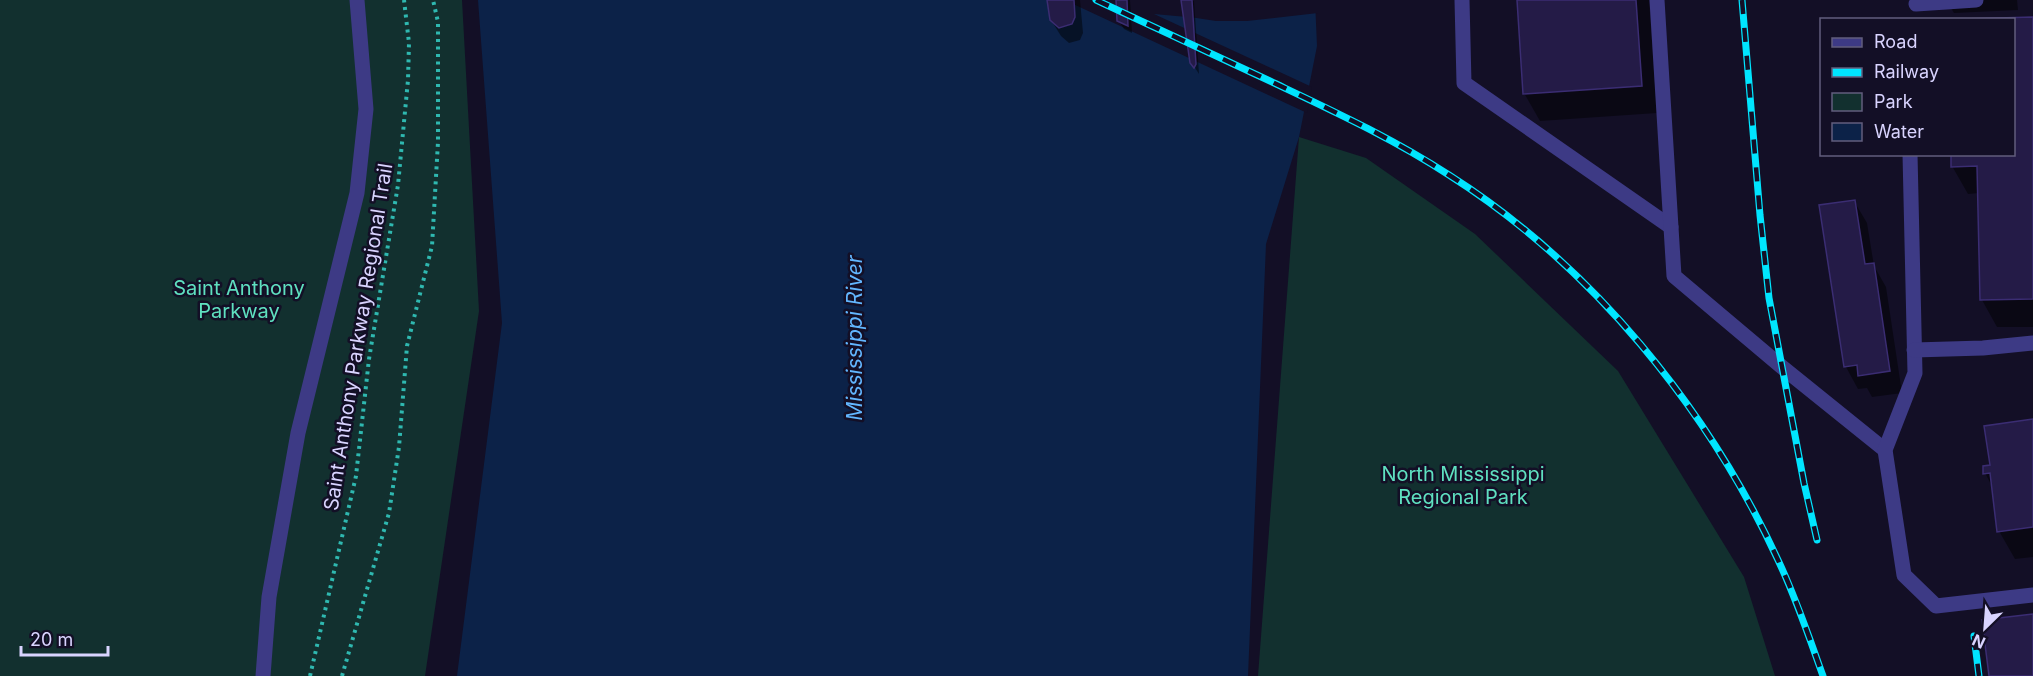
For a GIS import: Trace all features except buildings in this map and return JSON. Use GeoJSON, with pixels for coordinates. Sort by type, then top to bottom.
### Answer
{"type":"FeatureCollection","features":[{"type":"Feature","properties":{"kind":"street"},"geometry":{"type":"LineString","coordinates":[[263,676],[268,597],[298,433],[357,193],[366,109],[357,0]]}},
{"type":"Feature","properties":{"kind":"street"},"geometry":{"type":"LineString","coordinates":[[1462,0],[1464,83],[1671,227]]}},
{"type":"Feature","properties":{"kind":"street"},"geometry":{"type":"LineString","coordinates":[[1657,0],[1674,276],[1885,450]]}},
{"type":"Feature","properties":{"kind":"street"},"geometry":{"type":"LineString","coordinates":[[1917,18],[1916,2],[1976,0]]}},
{"type":"Feature","properties":{"kind":"street"},"geometry":{"type":"LineString","coordinates":[[1910,156],[1915,373],[1885,450],[1904,575],[1936,606],[2033,595]]}},
{"type":"Feature","properties":{"kind":"street"},"geometry":{"type":"LineString","coordinates":[[1914,350],[1983,348],[2033,343]]}},
{"type":"Feature","properties":{"kind":"path","name":"Saint Anthony Parkway Regional Trail"},"geometry":{"type":"LineString","coordinates":[[310,676],[356,476],[369,359],[398,185],[408,80],[409,43],[404,0]]}},
{"type":"Feature","properties":{"kind":"path"},"geometry":{"type":"LineString","coordinates":[[342,676],[389,513],[399,447],[407,346],[432,246],[438,142],[438,22],[433,0]]}},
{"type":"Feature","properties":{"kind":"green space","name":"Saint Anthony Parkway"},"geometry":{"type":"Polygon","coordinates":[[[0,0],[462,0],[479,311],[425,676],[0,676],[0,0]]]}},
{"type":"Feature","properties":{"kind":"green space","name":"North Mississippi Regional Park"},"geometry":{"type":"Polygon","coordinates":[[[1299,137],[1366,158],[1475,234],[1618,371],[1744,577],[1775,676],[1258,676],[1299,137]]]}},
{"type":"Feature","properties":{"kind":"water","name":"Mississippi River"},"geometry":{"type":"Polygon","coordinates":[[[478,0],[1047,0],[1050,20],[1059,28],[1072,24],[1075,17],[1074,0],[1181,0],[1194,67],[1196,64],[1192,0],[1315,0],[1317,46],[1299,137],[1266,244],[1248,676],[457,676],[502,323],[478,0]]]}},
{"type":"Feature","properties":{"kind":"pier"},"geometry":{"type":"Polygon","coordinates":[[[1071,0],[1184,0],[1187,17],[1154,14],[1312,87],[1307,113],[1071,3],[1071,0]]]}},
{"type":"Feature","properties":{"kind":"pier"},"geometry":{"type":"Polygon","coordinates":[[[1189,0],[1318,0],[1318,13],[1247,21],[1216,21],[1190,17],[1189,0]]]}},
{"type":"Feature","properties":{"kind":"railway"},"geometry":{"type":"LineString","coordinates":[[1096,0],[1316,103],[1406,149],[1501,211],[1550,252],[1597,296],[1640,344],[1681,395],[1717,448],[1750,504],[1778,560],[1823,676]]}},
{"type":"Feature","properties":{"kind":"railway"},"geometry":{"type":"LineString","coordinates":[[1742,0],[1769,298],[1817,540]]}},
{"type":"Feature","properties":{"kind":"railway"},"geometry":{"type":"LineString","coordinates":[[1974,636],[1979,676]]}}]}
